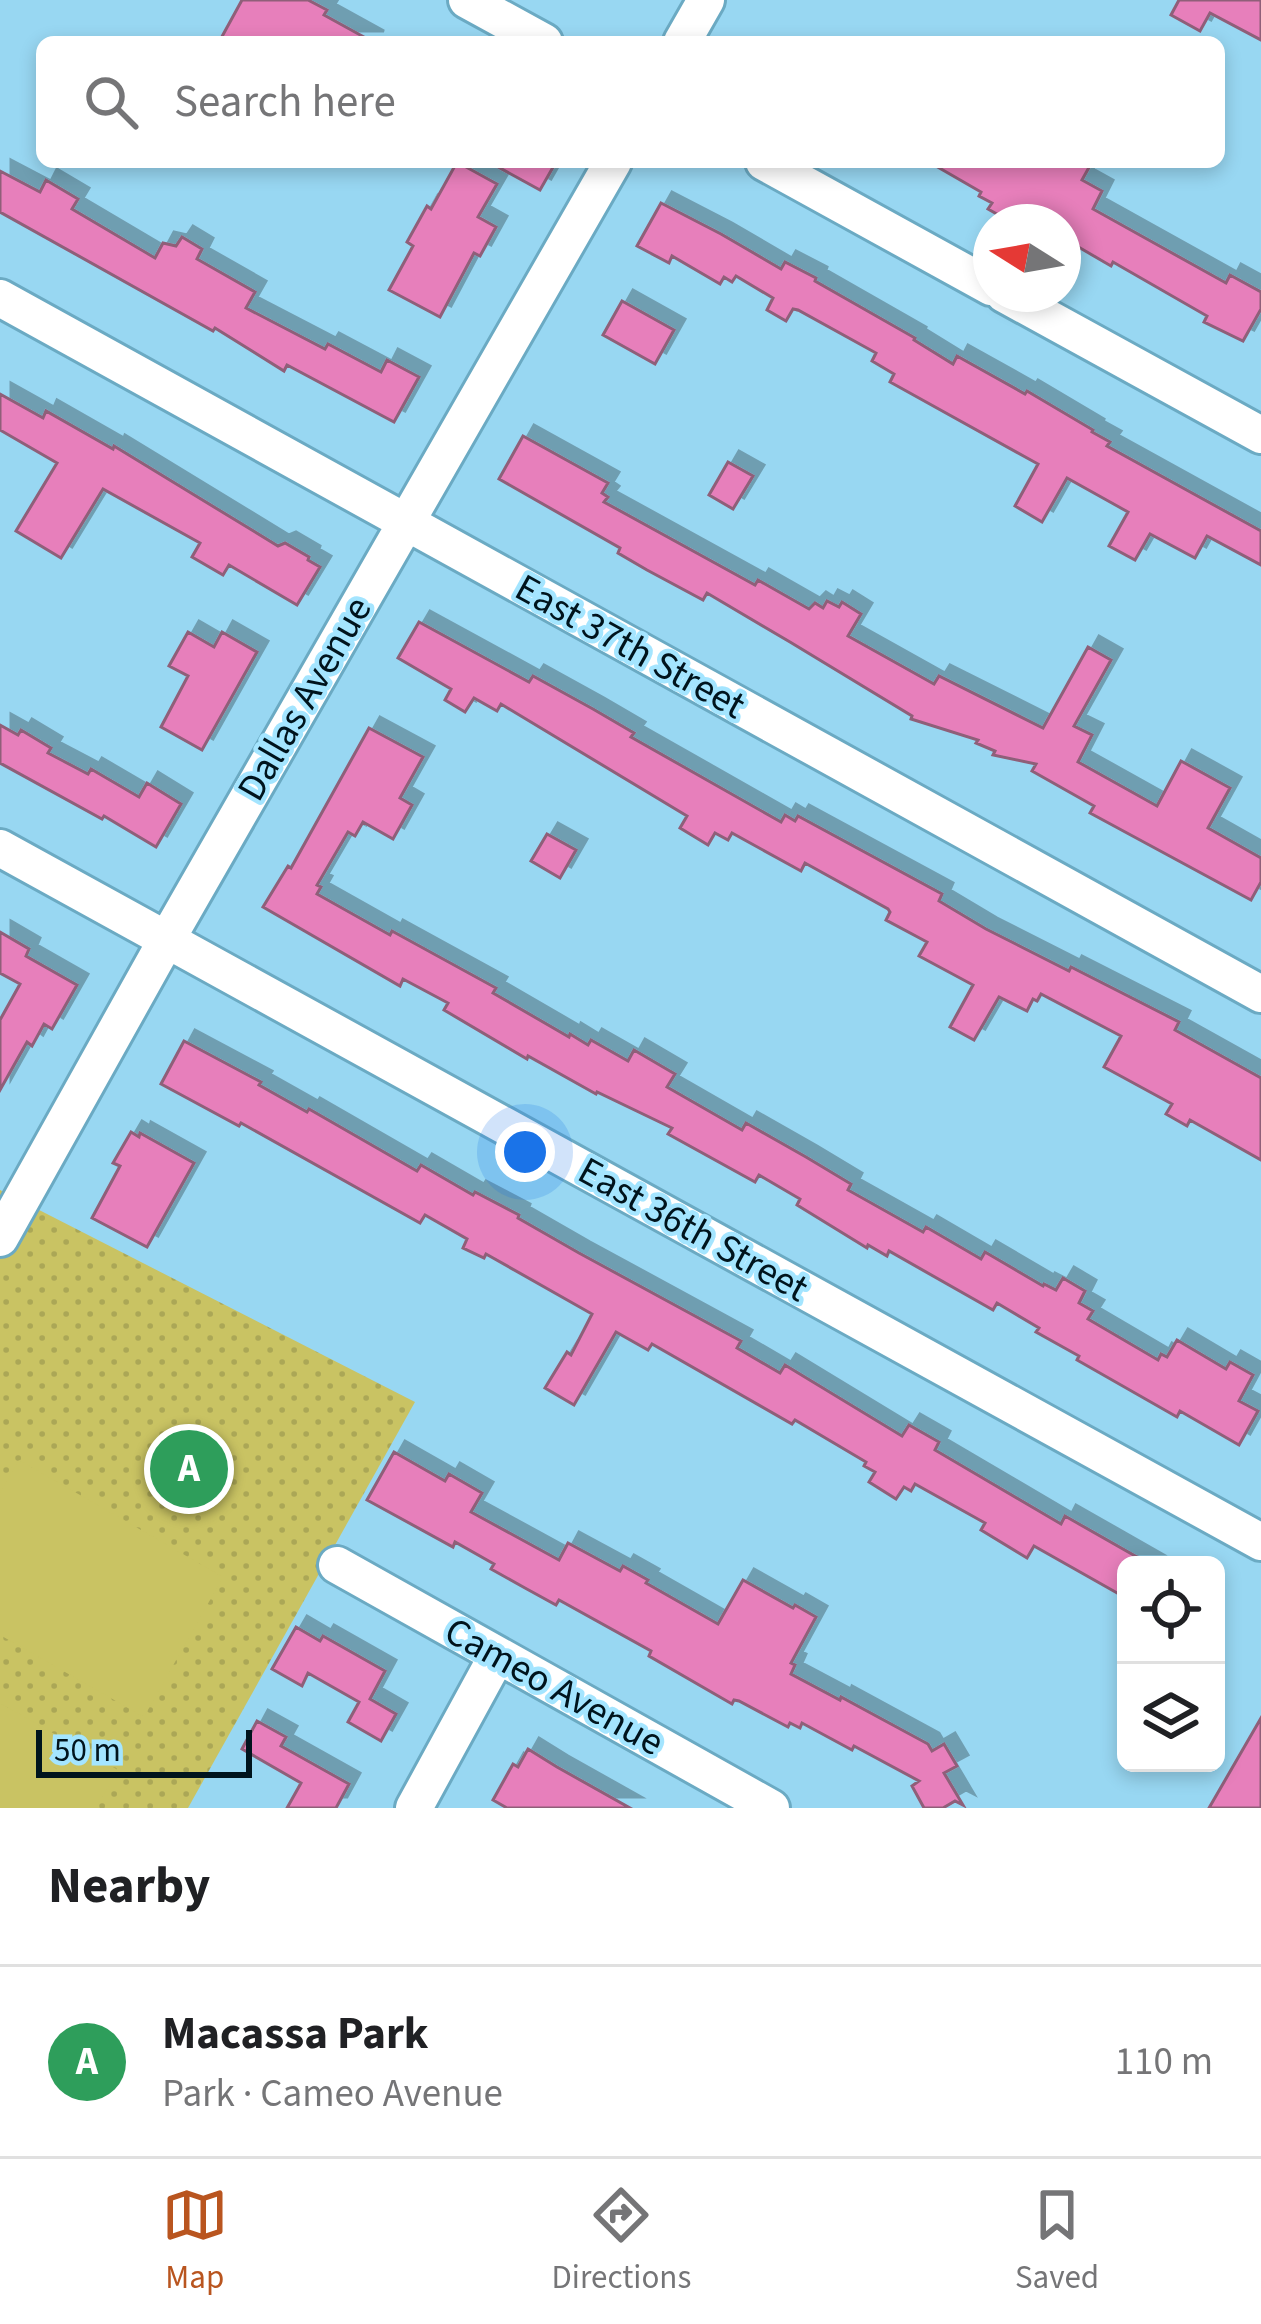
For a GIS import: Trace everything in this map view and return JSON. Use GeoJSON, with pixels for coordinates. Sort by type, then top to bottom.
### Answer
{"type":"FeatureCollection","features":[{"type":"Feature","properties":{"kind":"street"},"geometry":{"type":"LineString","coordinates":[[467,0],[533,36]]}},
{"type":"Feature","properties":{"kind":"street"},"geometry":{"type":"LineString","coordinates":[[685,36],[706,0]]}},
{"type":"Feature","properties":{"kind":"street","name":"Dallas Avenue"},"geometry":{"type":"LineString","coordinates":[[0,1238],[610,168]]}},
{"type":"Feature","properties":{"kind":"street"},"geometry":{"type":"LineString","coordinates":[[775,168],[973,277]]}},
{"type":"Feature","properties":{"kind":"street","name":"East 37th Street"},"geometry":{"type":"LineString","coordinates":[[0,298],[1261,994]]}},
{"type":"Feature","properties":{"kind":"street"},"geometry":{"type":"LineString","coordinates":[[1037,312],[1261,436]]}},
{"type":"Feature","properties":{"kind":"street","name":"East 36th Street"},"geometry":{"type":"LineString","coordinates":[[0,848],[1261,1542]]}},
{"type":"Feature","properties":{"kind":"street","name":"Cameo Avenue"},"geometry":{"type":"LineString","coordinates":[[337,1564],[771,1808]]}},
{"type":"Feature","properties":{"kind":"street"},"geometry":{"type":"LineString","coordinates":[[414,1808],[497,1656]]}},
{"type":"Feature","properties":{"kind":"shaded area"},"geometry":{"type":"Polygon","coordinates":[[[0,1190],[415,1402],[188,1808],[0,1808],[0,1190]]]}},
{"type":"Feature","properties":{"kind":"shaded area"},"geometry":{"type":"Polygon","coordinates":[[[19,1460],[223,1577],[144,1717],[0,1635],[0,1493],[19,1460]]]}},
{"type":"Feature","properties":{"kind":"shaded area"},"geometry":{"type":"Polygon","coordinates":[[[0,1703],[118,1770],[96,1808],[0,1808],[0,1703]]]}},
{"type":"Feature","properties":{"kind":"building"},"geometry":{"type":"Polygon","coordinates":[[[242,0],[308,0],[327,10],[324,15],[362,36],[222,36],[242,0]]]}},
{"type":"Feature","properties":{"kind":"building"},"geometry":{"type":"Polygon","coordinates":[[[1179,0],[1261,0],[1261,40],[1210,13],[1200,31],[1171,15],[1179,0]]]}},
{"type":"Feature","properties":{"kind":"building"},"geometry":{"type":"Polygon","coordinates":[[[454,168],[468,168],[497,184],[478,217],[496,227],[480,256],[474,253],[440,317],[389,290],[413,246],[407,242],[427,206],[431,209],[454,168]]]}},
{"type":"Feature","properties":{"kind":"building"},"geometry":{"type":"Polygon","coordinates":[[[500,168],[553,168],[540,190],[500,168]]]}},
{"type":"Feature","properties":{"kind":"building"},"geometry":{"type":"Polygon","coordinates":[[[939,168],[1089,168],[1082,180],[1102,191],[1093,209],[1226,283],[1230,275],[1261,292],[1261,309],[1243,341],[1204,322],[1207,316],[1113,262],[1111,266],[1081,248],[1081,204],[991,204],[979,196],[981,192],[939,168]]]}},
{"type":"Feature","properties":{"kind":"building"},"geometry":{"type":"Polygon","coordinates":[[[0,171],[40,192],[46,180],[78,199],[72,209],[155,258],[163,243],[176,246],[182,237],[202,249],[197,259],[255,292],[246,308],[381,372],[387,360],[419,377],[394,422],[287,365],[284,371],[215,328],[0,212],[0,171]]]}},
{"type":"Feature","properties":{"kind":"building"},"geometry":{"type":"Polygon","coordinates":[[[661,203],[781,269],[785,262],[816,278],[953,364],[957,356],[1027,391],[1093,430],[1110,442],[1107,446],[1261,531],[1261,565],[1207,536],[1195,558],[1150,534],[1135,560],[1109,546],[1128,512],[1067,478],[1042,522],[1015,506],[1038,464],[890,382],[894,374],[872,361],[876,353],[798,310],[793,309],[786,321],[767,310],[773,298],[736,276],[732,282],[724,277],[720,284],[672,256],[669,263],[637,246],[661,203]]]}},
{"type":"Feature","properties":{"kind":"building"},"geometry":{"type":"Polygon","coordinates":[[[622,301],[674,330],[655,364],[603,335],[622,301]]]}},
{"type":"Feature","properties":{"kind":"building"},"geometry":{"type":"Polygon","coordinates":[[[0,394],[43,418],[46,411],[114,446],[278,546],[285,543],[309,557],[320,567],[297,605],[229,565],[223,575],[192,557],[200,543],[103,489],[61,558],[16,531],[57,463],[0,430],[0,394]]]}},
{"type":"Feature","properties":{"kind":"building"},"geometry":{"type":"Polygon","coordinates":[[[523,436],[608,483],[602,493],[608,497],[604,502],[755,585],[758,580],[809,609],[815,603],[823,608],[827,601],[839,607],[842,602],[861,614],[848,636],[934,684],[939,676],[1043,728],[1088,647],[1111,660],[1074,726],[1092,735],[1078,762],[1157,806],[1181,761],[1230,788],[1208,828],[1261,858],[1261,882],[1251,900],[1090,813],[1094,806],[1032,771],[1036,764],[993,755],[995,751],[976,743],[978,740],[911,719],[707,593],[703,600],[647,570],[618,553],[620,548],[499,479],[523,436]]]}},
{"type":"Feature","properties":{"kind":"building"},"geometry":{"type":"Polygon","coordinates":[[[728,462],[753,476],[733,509],[709,495],[728,462]]]}},
{"type":"Feature","properties":{"kind":"building"},"geometry":{"type":"Polygon","coordinates":[[[419,622],[529,682],[533,676],[593,709],[634,733],[631,737],[781,822],[785,815],[795,821],[798,816],[942,894],[939,901],[986,929],[1179,1022],[1175,1030],[1261,1078],[1261,1160],[1190,1120],[1187,1126],[1166,1114],[1172,1104],[1104,1067],[1121,1036],[1041,994],[1027,1011],[999,997],[974,1040],[950,1027],[973,985],[919,956],[927,942],[886,920],[888,909],[805,863],[801,871],[732,833],[728,840],[715,833],[708,845],[680,828],[687,816],[501,704],[497,711],[474,698],[465,712],[445,700],[451,689],[398,658],[419,622]]]}},
{"type":"Feature","properties":{"kind":"building"},"geometry":{"type":"Polygon","coordinates":[[[188,632],[214,647],[222,632],[257,652],[202,750],[161,727],[188,676],[169,666],[188,632]]]}},
{"type":"Feature","properties":{"kind":"building"},"geometry":{"type":"Polygon","coordinates":[[[0,725],[18,735],[21,730],[51,748],[48,753],[88,774],[91,769],[139,797],[147,783],[181,804],[156,847],[0,763],[0,725]]]}},
{"type":"Feature","properties":{"kind":"building"},"geometry":{"type":"Polygon","coordinates":[[[369,728],[423,757],[400,798],[412,805],[393,839],[363,822],[355,836],[348,832],[317,885],[321,887],[317,894],[496,988],[493,993],[569,1037],[588,1045],[591,1040],[628,1061],[634,1050],[675,1074],[667,1087],[742,1130],[746,1123],[923,1232],[926,1227],[981,1259],[985,1252],[1043,1286],[1056,1290],[1063,1278],[1085,1291],[1079,1303],[1093,1311],[1088,1319],[1158,1360],[1161,1354],[1167,1357],[1177,1340],[1226,1369],[1230,1362],[1253,1375],[1239,1401],[1258,1411],[1239,1445],[1180,1411],[1177,1417],[1077,1360],[1079,1356],[997,1303],[993,1310],[889,1251],[887,1256],[867,1248],[759,1175],[755,1182],[668,1134],[672,1128],[527,1059],[444,1010],[448,1003],[403,979],[400,986],[263,907],[288,866],[291,868],[369,728]]]}},
{"type":"Feature","properties":{"kind":"building"},"geometry":{"type":"Polygon","coordinates":[[[547,834],[576,850],[560,878],[531,861],[547,834]]]}},
{"type":"Feature","properties":{"kind":"building"},"geometry":{"type":"Polygon","coordinates":[[[0,932],[29,949],[26,956],[77,985],[52,1029],[44,1024],[32,1046],[27,1042],[0,1090],[0,1020],[20,984],[0,973],[0,932]]]}},
{"type":"Feature","properties":{"kind":"building"},"geometry":{"type":"Polygon","coordinates":[[[184,1041],[417,1171],[421,1165],[519,1215],[741,1341],[737,1348],[780,1373],[785,1365],[902,1436],[909,1425],[939,1442],[935,1450],[1061,1524],[1065,1516],[1135,1556],[1117,1556],[1117,1593],[1034,1546],[1027,1558],[981,1530],[985,1523],[915,1484],[911,1491],[904,1487],[896,1499],[869,1482],[875,1472],[864,1466],[866,1462],[652,1344],[648,1350],[616,1332],[574,1405],[545,1388],[567,1352],[571,1355],[592,1314],[486,1254],[484,1258],[463,1248],[467,1239],[425,1215],[420,1223],[161,1084],[184,1041]]]}},
{"type":"Feature","properties":{"kind":"building"},"geometry":{"type":"Polygon","coordinates":[[[131,1132],[194,1163],[147,1247],[92,1218],[120,1166],[113,1163],[131,1132]]]}},
{"type":"Feature","properties":{"kind":"building"},"geometry":{"type":"Polygon","coordinates":[[[394,1452],[445,1481],[449,1474],[482,1493],[471,1512],[559,1560],[568,1543],[620,1571],[623,1566],[718,1624],[743,1580],[816,1617],[791,1663],[795,1665],[791,1674],[928,1744],[932,1751],[944,1744],[957,1766],[944,1773],[963,1805],[955,1801],[943,1808],[924,1808],[912,1786],[919,1781],[802,1723],[800,1728],[790,1723],[788,1727],[739,1701],[732,1704],[649,1656],[651,1651],[559,1600],[556,1605],[525,1588],[455,1542],[453,1547],[367,1500],[394,1452]]]}},
{"type":"Feature","properties":{"kind":"building"},"geometry":{"type":"Polygon","coordinates":[[[296,1627],[320,1641],[323,1636],[385,1671],[370,1699],[396,1714],[381,1741],[348,1722],[359,1702],[308,1673],[302,1686],[272,1669],[296,1627]]]}},
{"type":"Feature","properties":{"kind":"building"},"geometry":{"type":"Polygon","coordinates":[[[1261,1718],[1261,1808],[1209,1808],[1261,1718]]]}},
{"type":"Feature","properties":{"kind":"building"},"geometry":{"type":"Polygon","coordinates":[[[257,1721],[286,1737],[281,1746],[349,1784],[336,1808],[287,1808],[301,1783],[242,1749],[257,1721]]]}},
{"type":"Feature","properties":{"kind":"building"},"geometry":{"type":"Polygon","coordinates":[[[528,1749],[630,1808],[507,1808],[493,1800],[513,1764],[518,1767],[528,1749]]]}},
{"type":"Feature","properties":{"kind":"place","name":"Macassa Park"},"geometry":{"type":"Point","coordinates":[189,1469]}}]}
